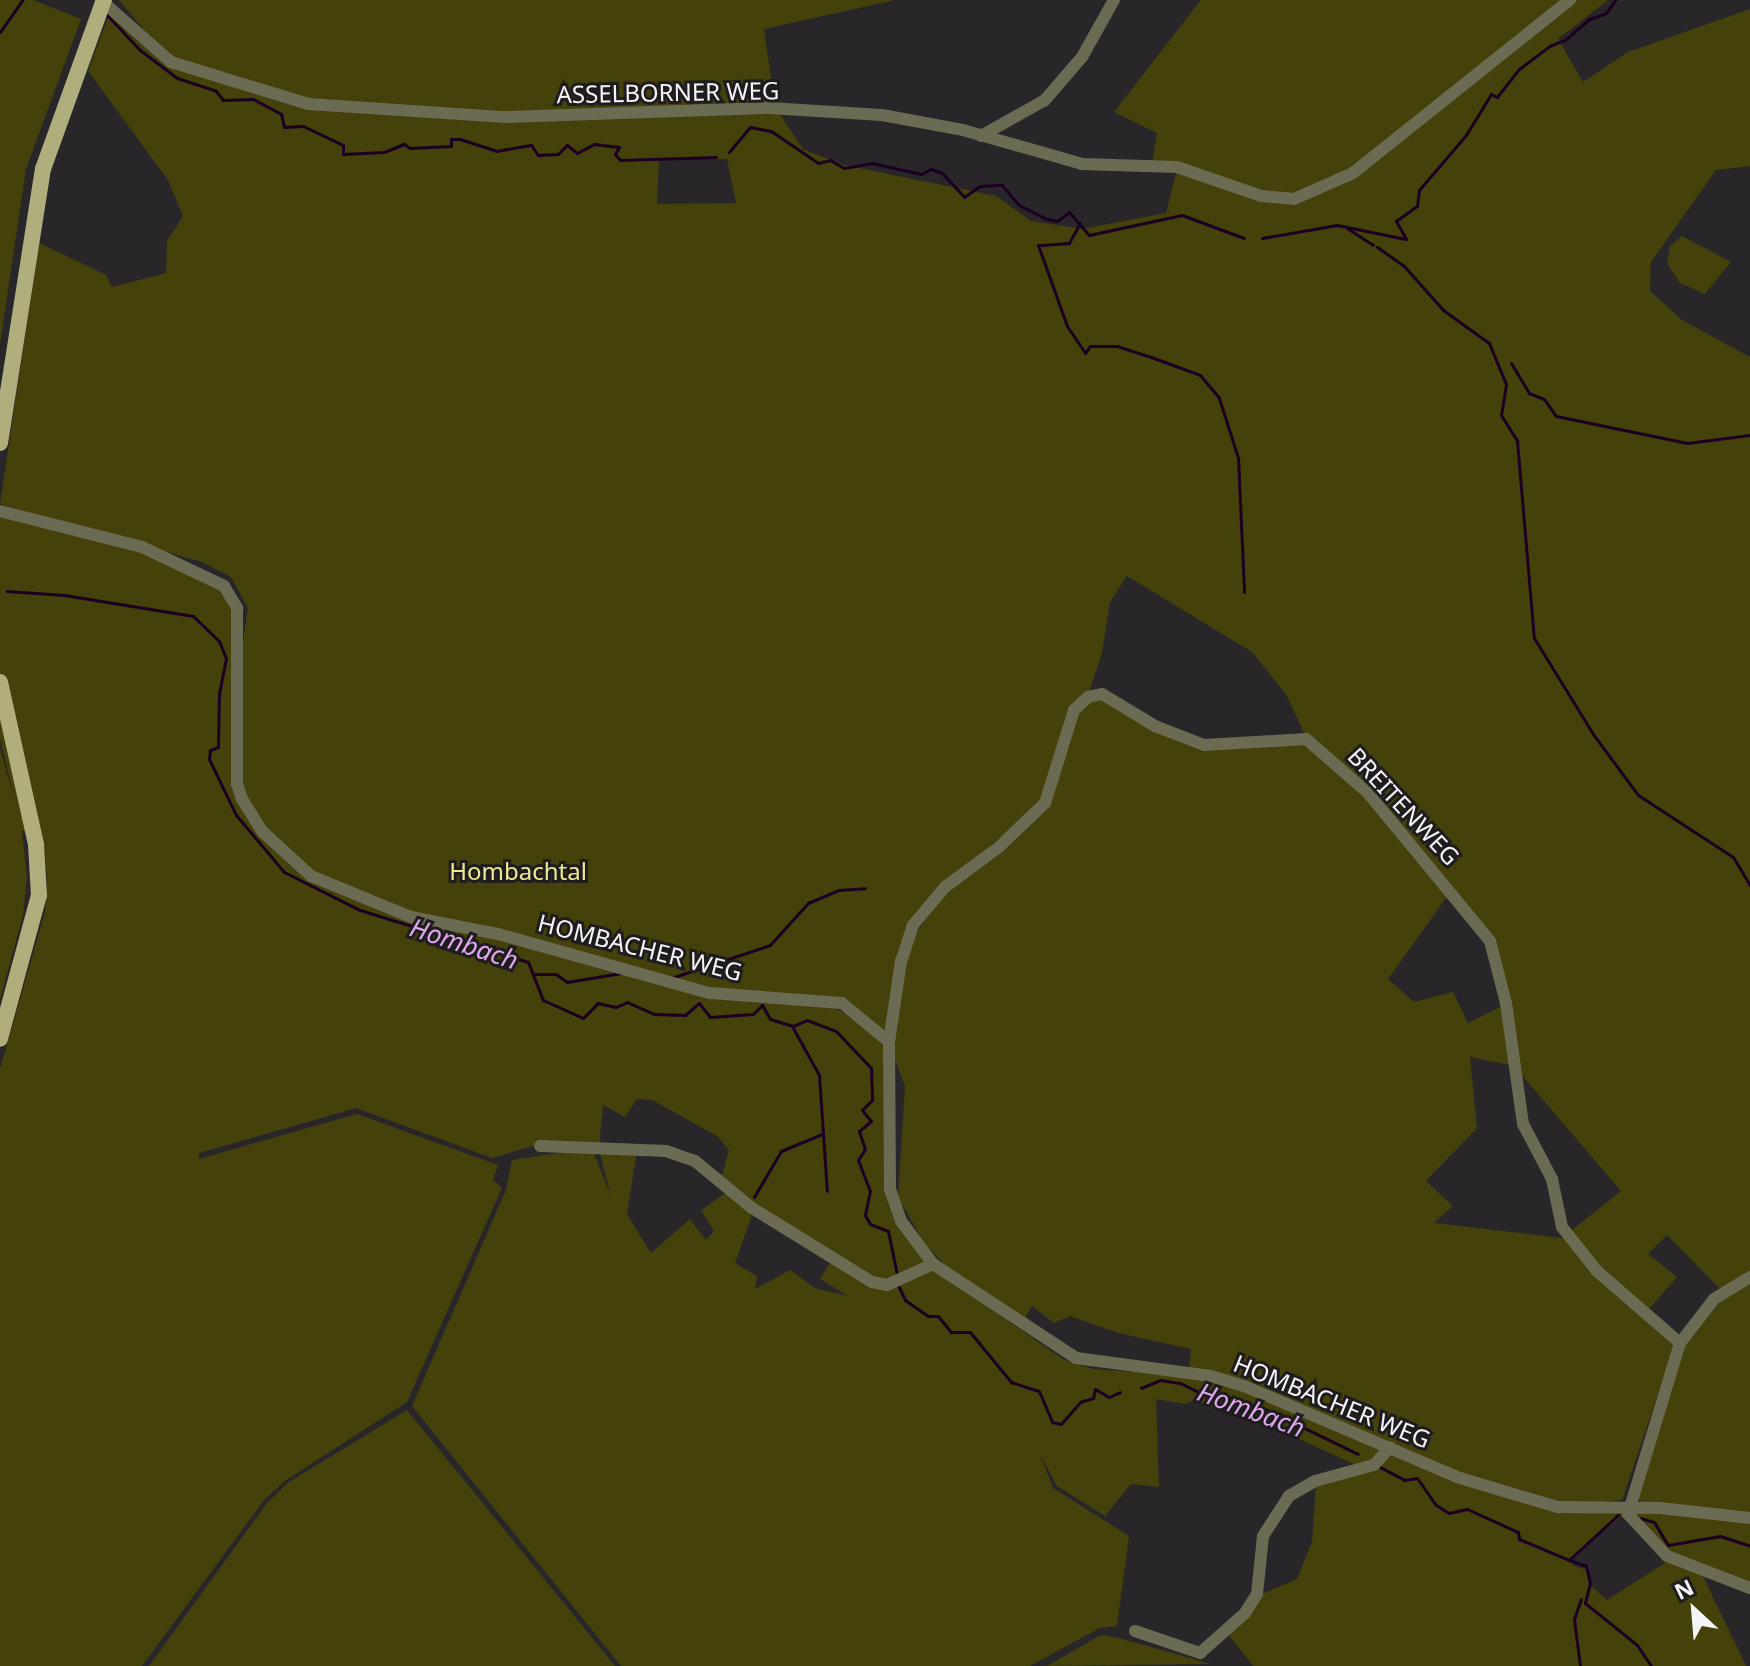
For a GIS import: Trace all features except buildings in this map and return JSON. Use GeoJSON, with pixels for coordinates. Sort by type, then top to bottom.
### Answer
{"type":"FeatureCollection","features":[{"type":"Feature","properties":{"kind":"main road"},"geometry":{"type":"LineString","coordinates":[[0,443],[43,169],[104,1]]}},
{"type":"Feature","properties":{"kind":"main road"},"geometry":{"type":"LineString","coordinates":[[0,682],[36,845],[39,895],[0,1039]]}},
{"type":"Feature","properties":{"kind":"street"},"geometry":{"type":"LineString","coordinates":[[981,136],[1045,100],[1082,57],[1114,0]]}},
{"type":"Feature","properties":{"kind":"street","name":"ASSELBORNER WEG"},"geometry":{"type":"LineString","coordinates":[[104,1],[171,62],[308,104],[506,117],[769,108],[882,115],[981,136],[1082,164],[1177,167],[1261,196],[1294,199],[1353,173],[1570,0]]}},
{"type":"Feature","properties":{"kind":"street","name":"HOMBACHER WEG"},"geometry":{"type":"LineString","coordinates":[[0,511],[142,547],[224,586],[237,608],[237,784],[242,799],[263,832],[311,876],[411,917],[498,934],[710,993],[842,1003],[889,1042],[890,1189],[901,1221],[933,1264],[1076,1358],[1233,1382],[1460,1478],[1557,1507],[1628,1506],[1750,1518]]}},
{"type":"Feature","properties":{"kind":"street","name":"BREITENWEG"},"geometry":{"type":"LineString","coordinates":[[889,1042],[901,961],[913,925],[945,887],[999,847],[1045,803],[1062,739],[1074,710],[1088,697],[1102,694],[1116,698],[1155,726],[1204,745],[1306,739],[1368,793],[1490,941],[1506,1003],[1523,1124],[1552,1179],[1562,1227],[1597,1271],[1680,1343]]}},
{"type":"Feature","properties":{"kind":"street"},"geometry":{"type":"LineString","coordinates":[[540,1146],[666,1151],[695,1161],[752,1208],[872,1282],[887,1285],[933,1264]]}},
{"type":"Feature","properties":{"kind":"street"},"geometry":{"type":"LineString","coordinates":[[1750,1277],[1714,1299],[1680,1343],[1628,1506],[1628,1514],[1667,1556],[1750,1588]]}},
{"type":"Feature","properties":{"kind":"street"},"geometry":{"type":"LineString","coordinates":[[1135,1631],[1200,1653],[1245,1613],[1257,1594],[1263,1536],[1289,1496],[1315,1481],[1374,1465],[1390,1447]]}},
{"type":"Feature","properties":{"kind":"green space"},"geometry":{"type":"Polygon","coordinates":[[[0,0],[33,0],[81,19],[26,169],[0,344],[0,0]]]}},
{"type":"Feature","properties":{"kind":"green space","name":"Hombachtal"},"geometry":{"type":"Polygon","coordinates":[[[119,0],[895,0],[764,29],[775,107],[803,149],[844,165],[996,196],[1031,221],[1082,229],[1166,213],[1177,169],[1259,198],[1295,201],[1354,174],[1577,0],[1608,0],[1558,39],[1583,82],[1628,52],[1750,9],[1750,166],[1716,170],[1651,262],[1650,291],[1682,320],[1750,357],[1750,1273],[1722,1291],[1667,1235],[1648,1254],[1677,1277],[1644,1315],[1675,1344],[1622,1500],[1573,1505],[1461,1473],[1459,1479],[1553,1509],[1624,1514],[1569,1560],[1574,1566],[1587,1570],[1591,1586],[1607,1600],[1668,1561],[1702,1574],[1746,1666],[1253,1666],[1227,1633],[1262,1594],[1297,1579],[1312,1542],[1316,1482],[1360,1467],[1245,1414],[1228,1414],[1194,1400],[1185,1404],[1156,1399],[1159,1487],[1131,1484],[1105,1516],[1057,1486],[1040,1454],[1053,1488],[1129,1536],[1117,1626],[1100,1628],[1030,1666],[621,1666],[412,1406],[506,1190],[512,1160],[590,1148],[543,1143],[492,1158],[356,1108],[199,1153],[199,1159],[357,1114],[498,1165],[493,1180],[502,1188],[407,1402],[286,1480],[264,1500],[142,1666],[0,1666],[0,1069],[45,912],[47,876],[41,833],[22,831],[27,877],[23,915],[0,1000],[0,749],[15,801],[0,739],[0,517],[149,553],[205,579],[230,598],[234,651],[242,648],[248,608],[231,577],[202,562],[0,504],[39,243],[106,275],[112,287],[166,273],[167,241],[183,216],[168,180],[88,71],[110,12],[138,30],[170,61],[119,0]],[[659,159],[657,204],[736,203],[727,159],[659,159]],[[1127,576],[1110,602],[1102,653],[1088,695],[1073,710],[1042,802],[943,886],[911,923],[898,962],[887,1040],[847,999],[740,991],[738,1000],[826,1004],[859,1020],[884,1047],[889,1073],[884,1185],[898,1225],[944,1277],[1063,1359],[1093,1369],[1188,1376],[1239,1387],[1384,1446],[1381,1451],[1389,1454],[1398,1446],[1211,1372],[1189,1370],[1191,1349],[1118,1333],[1070,1316],[1054,1323],[1032,1306],[1023,1321],[960,1281],[924,1243],[898,1197],[905,1086],[890,1046],[909,943],[946,890],[1047,804],[1075,710],[1088,698],[1102,695],[1155,727],[1203,746],[1304,739],[1367,795],[1451,891],[1388,979],[1414,1002],[1453,992],[1468,1023],[1504,1005],[1511,1065],[1470,1057],[1477,1128],[1426,1181],[1453,1206],[1434,1223],[1562,1238],[1621,1191],[1514,1066],[1508,1003],[1492,940],[1447,881],[1369,792],[1305,735],[1286,694],[1252,652],[1127,576]],[[637,1099],[625,1117],[603,1105],[599,1148],[592,1149],[611,1196],[600,1154],[604,1150],[637,1151],[627,1214],[651,1253],[690,1219],[706,1240],[714,1231],[701,1210],[727,1192],[753,1212],[735,1263],[757,1276],[755,1289],[790,1270],[815,1288],[848,1296],[820,1279],[831,1261],[799,1231],[747,1204],[721,1180],[729,1150],[717,1136],[652,1100],[637,1099]]]}},
{"type":"Feature","properties":{"kind":"green space"},"geometry":{"type":"Polygon","coordinates":[[[1201,0],[1563,0],[1353,171],[1294,197],[1262,194],[1152,163],[1157,133],[1114,112],[1201,0]]]}},
{"type":"Feature","properties":{"kind":"green space"},"geometry":{"type":"Polygon","coordinates":[[[1682,236],[1731,262],[1705,294],[1680,283],[1667,263],[1670,246],[1682,236]]]}},
{"type":"Feature","properties":{"kind":"green space"},"geometry":{"type":"Polygon","coordinates":[[[1750,1282],[1750,1515],[1640,1503],[1638,1494],[1682,1343],[1725,1297],[1750,1282]]]}},
{"type":"Feature","properties":{"kind":"green space"},"geometry":{"type":"Polygon","coordinates":[[[407,1410],[615,1666],[149,1666],[267,1503],[289,1482],[407,1410]]]}},
{"type":"Feature","properties":{"kind":"green space"},"geometry":{"type":"Polygon","coordinates":[[[1632,1510],[1750,1521],[1750,1583],[1674,1557],[1632,1510]]]}},
{"type":"Feature","properties":{"kind":"green space"},"geometry":{"type":"Polygon","coordinates":[[[1101,1635],[1115,1637],[1211,1664],[1047,1666],[1101,1635]]]}},
{"type":"Feature","properties":{"kind":"waterway"},"geometry":{"type":"LineString","coordinates":[[0,32],[22,0]]}},
{"type":"Feature","properties":{"kind":"waterway"},"geometry":{"type":"LineString","coordinates":[[1262,238],[1337,225],[1406,239],[1396,221],[1417,206],[1419,190],[1466,135],[1491,94],[1497,97],[1519,69],[1549,46],[1565,40],[1589,19],[1606,13],[1615,0]]}},
{"type":"Feature","properties":{"kind":"waterway"},"geometry":{"type":"LineString","coordinates":[[107,15],[140,50],[177,78],[215,90],[223,100],[253,99],[281,114],[284,127],[303,126],[343,145],[343,154],[384,152],[404,144],[410,148],[451,146],[451,139],[460,139],[496,151],[531,145],[538,155],[558,154],[567,145],[577,153],[594,144],[619,147],[615,154],[620,160],[716,157]]}},
{"type":"Feature","properties":{"kind":"waterway"},"geometry":{"type":"LineString","coordinates":[[729,152],[750,127],[771,131],[818,163],[830,160],[844,168],[872,163],[921,174],[931,169],[942,173],[964,197],[980,186],[1002,185],[1019,205],[1047,219],[1057,221],[1069,212],[1089,235],[1182,215],[1244,238]]}},
{"type":"Feature","properties":{"kind":"waterway"},"geometry":{"type":"LineString","coordinates":[[1080,223],[1069,243],[1038,245],[1067,326],[1085,353],[1090,346],[1117,346],[1151,357],[1200,375],[1219,398],[1238,458],[1244,592]]}},
{"type":"Feature","properties":{"kind":"waterway"},"geometry":{"type":"LineString","coordinates":[[1347,228],[1373,245]]}},
{"type":"Feature","properties":{"kind":"waterway"},"geometry":{"type":"LineString","coordinates":[[1377,247],[1404,266],[1443,310],[1489,343],[1506,384],[1501,415],[1517,441],[1534,638],[1593,734],[1638,795],[1733,857],[1750,885]]}},
{"type":"Feature","properties":{"kind":"waterway"},"geometry":{"type":"LineString","coordinates":[[1511,363],[1529,393],[1544,399],[1556,416],[1687,443],[1750,435]]}},
{"type":"Feature","properties":{"kind":"waterway","name":"Hombach"},"geometry":{"type":"LineString","coordinates":[[7,591],[64,595],[193,616],[219,641],[226,658],[219,693],[218,747],[210,750],[209,759],[236,815],[284,872],[360,910],[528,962],[543,1000],[583,1018],[598,1003],[616,1007],[627,1002],[654,1014],[685,1015],[699,1003],[710,1017],[753,1014],[762,1005],[770,1019],[793,1026],[807,1020],[836,1031],[871,1068],[872,1100],[862,1110],[871,1121],[859,1131],[865,1149],[858,1160],[870,1191],[865,1215],[870,1224],[888,1231],[897,1275]]}},
{"type":"Feature","properties":{"kind":"waterway"},"geometry":{"type":"LineString","coordinates":[[674,977],[770,945],[808,903],[839,890],[865,888]]}},
{"type":"Feature","properties":{"kind":"waterway"},"geometry":{"type":"LineString","coordinates":[[534,974],[556,974],[567,982],[621,973]]}},
{"type":"Feature","properties":{"kind":"waterway"},"geometry":{"type":"LineString","coordinates":[[793,1028],[819,1075],[827,1191]]}},
{"type":"Feature","properties":{"kind":"waterway"},"geometry":{"type":"LineString","coordinates":[[754,1197],[781,1151],[822,1134]]}},
{"type":"Feature","properties":{"kind":"waterway","name":"Hombach"},"geometry":{"type":"LineString","coordinates":[[898,1285],[905,1300],[928,1316],[938,1316],[951,1332],[970,1332],[1011,1382],[1039,1391],[1052,1422],[1061,1424],[1080,1402],[1093,1398],[1095,1389],[1109,1397],[1120,1392]]}},
{"type":"Feature","properties":{"kind":"waterway","name":"Hombach"},"geometry":{"type":"LineString","coordinates":[[1141,1388],[1160,1380],[1180,1383],[1211,1398],[1225,1397],[1265,1409],[1358,1454]]}},
{"type":"Feature","properties":{"kind":"waterway","name":"Hombach"},"geometry":{"type":"LineString","coordinates":[[1380,1467],[1404,1480],[1417,1478],[1436,1505],[1449,1513],[1467,1509],[1518,1532],[1519,1539],[1569,1560],[1618,1515]]}},
{"type":"Feature","properties":{"kind":"waterway","name":"Hombach"},"geometry":{"type":"LineString","coordinates":[[1640,1518],[1654,1522],[1668,1545],[1720,1536],[1750,1546]]}},
{"type":"Feature","properties":{"kind":"waterway"},"geometry":{"type":"LineString","coordinates":[[1569,1560],[1586,1566],[1590,1583],[1585,1603],[1637,1645],[1651,1666]]}},
{"type":"Feature","properties":{"kind":"waterway"},"geometry":{"type":"LineString","coordinates":[[1580,1666],[1574,1619],[1581,1599]]}}]}
